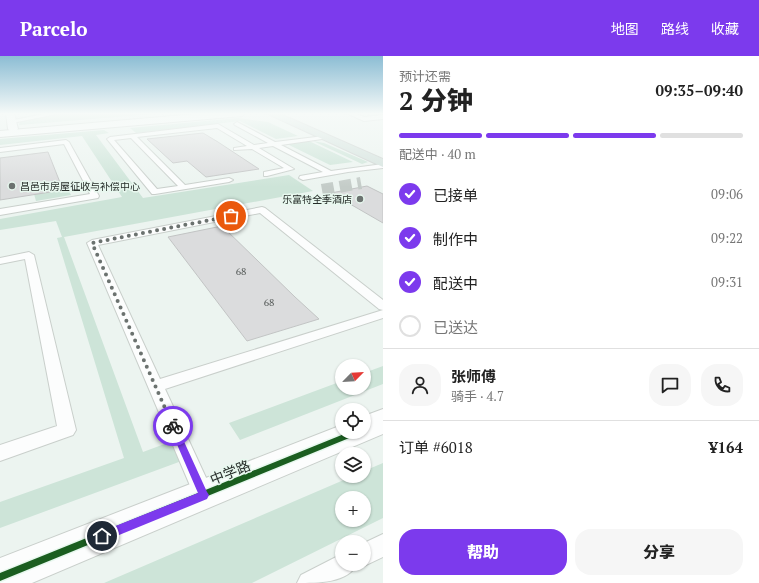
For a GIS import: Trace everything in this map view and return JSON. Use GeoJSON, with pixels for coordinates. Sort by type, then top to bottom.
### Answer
{"type":"FeatureCollection","features":[{"type":"Feature","properties":{"kind":"main road"},"geometry":{"type":"LineString","coordinates":[[323,138],[383,165]]}},
{"type":"Feature","properties":{"kind":"main road"},"geometry":{"type":"LineString","coordinates":[[342,138],[383,155]]}},
{"type":"Feature","properties":{"kind":"main road"},"geometry":{"type":"LineString","coordinates":[[371,426],[383,421]]}},
{"type":"Feature","properties":{"kind":"main road","name":"中学路"},"geometry":{"type":"LineString","coordinates":[[0,577],[340,439]]}},
{"type":"Feature","properties":{"kind":"lane"},"geometry":{"type":"LineString","coordinates":[[117,138],[110,139],[155,192],[229,180]]}},
{"type":"Feature","properties":{"kind":"lane"},"geometry":{"type":"LineString","coordinates":[[134,138],[183,187]]}},
{"type":"Feature","properties":{"kind":"lane"},"geometry":{"type":"LineString","coordinates":[[237,138],[290,169],[267,174]]}},
{"type":"Feature","properties":{"kind":"lane"},"geometry":{"type":"LineString","coordinates":[[263,138],[330,173]]}},
{"type":"Feature","properties":{"kind":"lane"},"geometry":{"type":"LineString","coordinates":[[236,149],[317,138]]}},
{"type":"Feature","properties":{"kind":"lane"},"geometry":{"type":"LineString","coordinates":[[0,150],[66,142],[95,196],[0,212]]}},
{"type":"Feature","properties":{"kind":"lane"},"geometry":{"type":"LineString","coordinates":[[303,178],[383,165]]}},
{"type":"Feature","properties":{"kind":"lane"},"geometry":{"type":"LineString","coordinates":[[348,170],[359,175]]}},
{"type":"Feature","properties":{"kind":"lane"},"geometry":{"type":"LineString","coordinates":[[204,495],[92,243],[262,210],[383,306]]}},
{"type":"Feature","properties":{"kind":"lane"},"geometry":{"type":"LineString","coordinates":[[0,261],[29,256],[67,430],[0,453]]}},
{"type":"Feature","properties":{"kind":"lane"},"geometry":{"type":"LineString","coordinates":[[156,386],[383,314]]}},
{"type":"Feature","properties":{"kind":"lane"},"geometry":{"type":"LineString","coordinates":[[371,551],[383,545]]}},
{"type":"Feature","properties":{"kind":"lane"},"geometry":{"type":"LineString","coordinates":[[309,583],[335,570]]}},
{"type":"Feature","properties":{"kind":"green space"},"geometry":{"type":"Polygon","coordinates":[[[16,138],[67,138],[0,145],[0,139],[16,138]]]}},
{"type":"Feature","properties":{"kind":"green space"},"geometry":{"type":"Polygon","coordinates":[[[83,138],[98,138],[143,198],[289,175],[313,191],[64,237],[143,452],[178,439],[187,459],[0,528],[0,502],[124,458],[57,238],[62,237],[56,221],[0,230],[0,219],[122,197],[83,138]]]}},
{"type":"Feature","properties":{"kind":"green space"},"geometry":{"type":"Polygon","coordinates":[[[309,141],[353,162],[330,165],[287,144],[309,141]]]}},
{"type":"Feature","properties":{"kind":"green space"},"geometry":{"type":"Polygon","coordinates":[[[313,141],[324,143],[368,162],[362,164],[313,141]]]}},
{"type":"Feature","properties":{"kind":"green space"},"geometry":{"type":"Polygon","coordinates":[[[68,189],[71,195],[36,201],[34,194],[68,189]]]}},
{"type":"Feature","properties":{"kind":"green space"},"geometry":{"type":"Polygon","coordinates":[[[383,366],[383,384],[371,389],[371,370],[383,366]]]}},
{"type":"Feature","properties":{"kind":"green space"},"geometry":{"type":"Polygon","coordinates":[[[335,384],[335,395],[355,395],[240,440],[229,423],[335,384]]]}},
{"type":"Feature","properties":{"kind":"green space"},"geometry":{"type":"Polygon","coordinates":[[[383,463],[383,518],[371,524],[371,491],[335,491],[335,527],[365,527],[349,535],[335,535],[335,542],[252,583],[104,583],[337,483],[371,483],[371,468],[383,463]]]}},
{"type":"Feature","properties":{"kind":"building"},"geometry":{"type":"Polygon","coordinates":[[[211,138],[259,169],[206,177],[187,161],[173,163],[147,139],[211,138]]]}},
{"type":"Feature","properties":{"kind":"building"},"geometry":{"type":"Polygon","coordinates":[[[48,152],[63,190],[0,200],[0,158],[48,152]]]}},
{"type":"Feature","properties":{"kind":"building"},"geometry":{"type":"Polygon","coordinates":[[[367,186],[383,194],[383,223],[331,193],[367,186]]]}},
{"type":"Feature","properties":{"kind":"building"},"geometry":{"type":"Polygon","coordinates":[[[222,226],[319,319],[247,341],[168,237],[222,226]]]}},
{"type":"Feature","properties":{"kind":"tunnel"},"geometry":{"type":"LineString","coordinates":[[322,190],[361,183]]}},
{"type":"Feature","properties":{"kind":"cycle path"},"geometry":{"type":"LineString","coordinates":[[0,577],[340,439]]}},
{"type":"Feature","properties":{"kind":"way so far"},"geometry":{"type":"LineString","coordinates":[[173,426],[92,243],[231,216]]}},
{"type":"Feature","properties":{"kind":"place","name":"昌邑市房屋征收与补偿中心"},"geometry":{"type":"Point","coordinates":[12,186]}},
{"type":"Feature","properties":{"kind":"place","name":"乐富特全季酒店"},"geometry":{"type":"Point","coordinates":[360,199]}},
{"type":"Feature","properties":{"kind":"route"},"geometry":{"type":"LineString","coordinates":[[102,536],[204,495],[173,426]]}}]}
